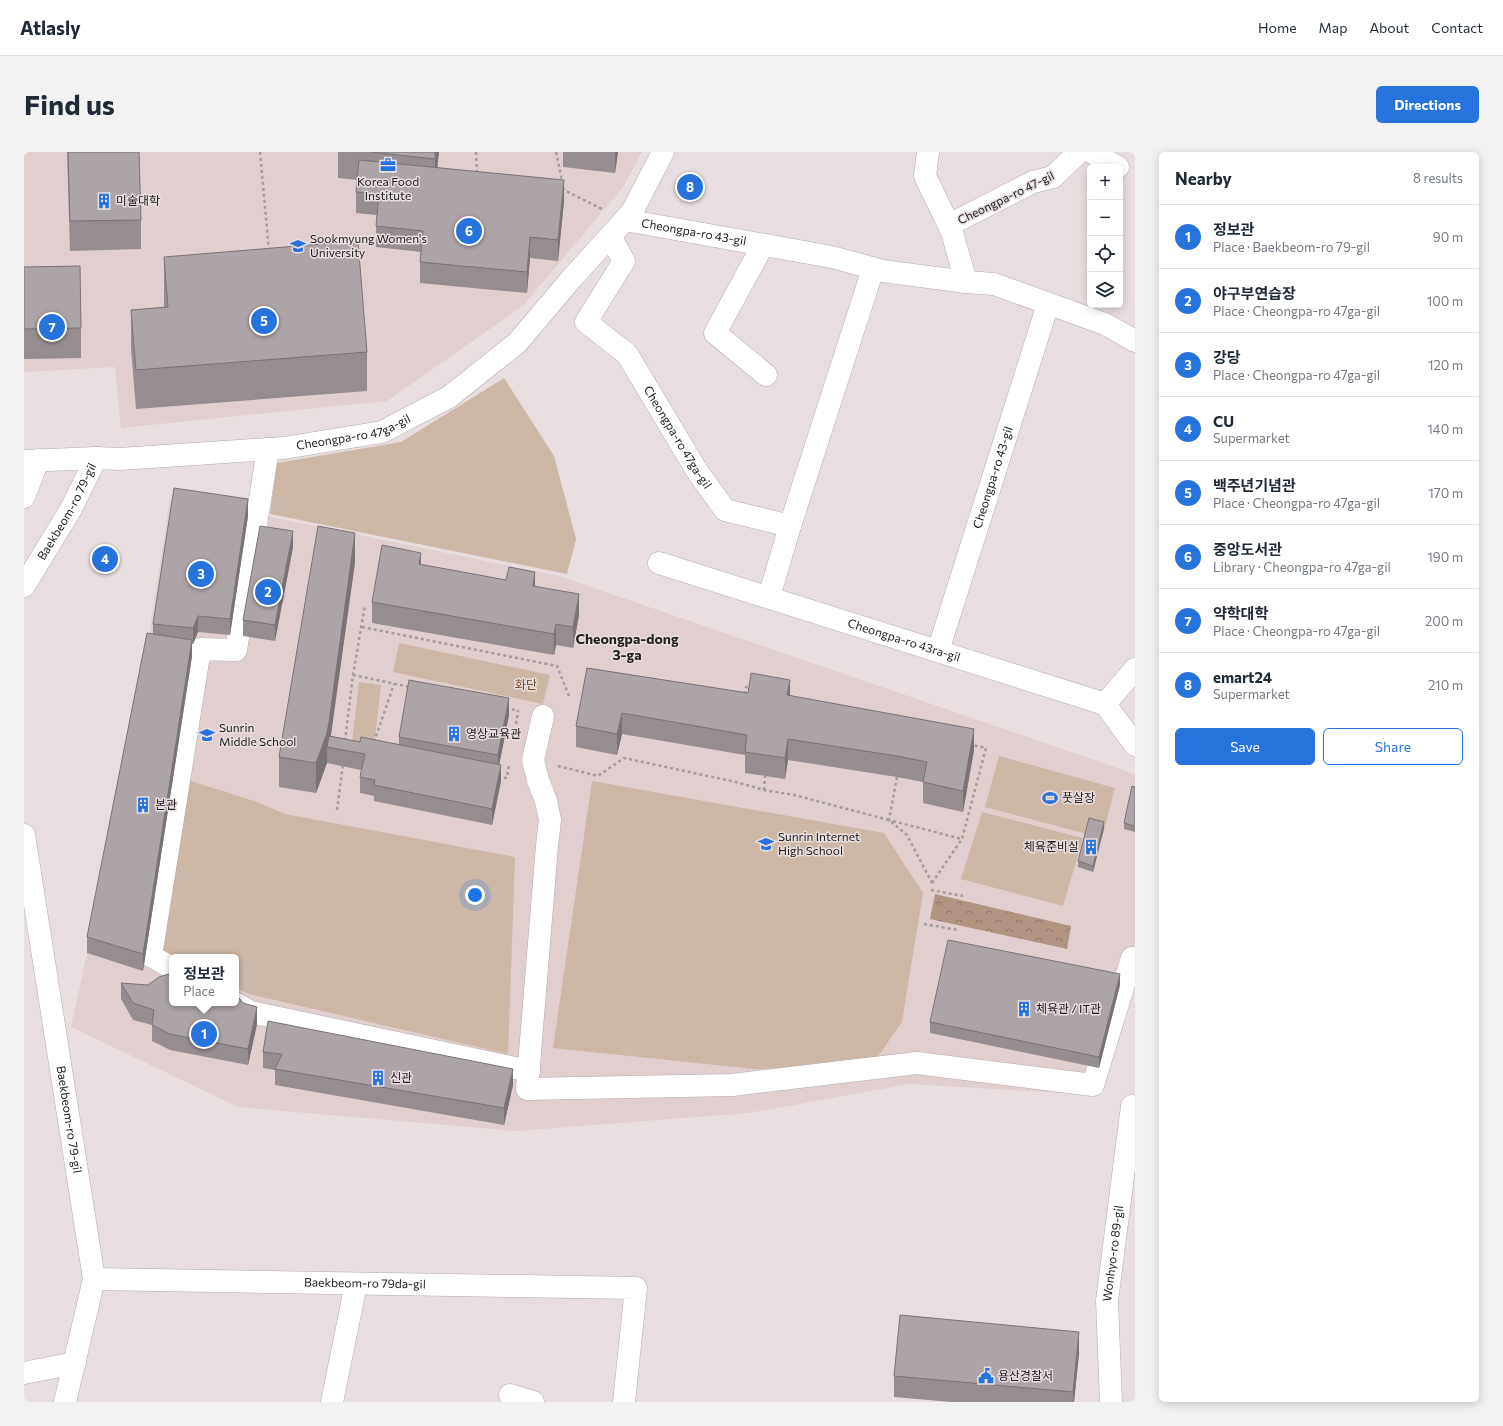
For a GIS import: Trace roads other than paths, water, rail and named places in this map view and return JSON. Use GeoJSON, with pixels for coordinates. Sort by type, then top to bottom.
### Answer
{"type":"FeatureCollection","features":[{"type":"Feature","properties":{"kind":"street","name":"Cheongpa-ro 47ga-gil"},"geometry":{"type":"LineString","coordinates":[[31,461],[96,458],[120,459],[284,448],[382,432],[450,397],[517,343],[572,278],[632,212],[662,152]]}},
{"type":"Feature","properties":{"kind":"street","name":"Cheongpa-ro 47-gil"},"geometry":{"type":"LineString","coordinates":[[928,152],[925,176],[952,232],[966,282]]}},
{"type":"Feature","properties":{"kind":"street","name":"Cheongpa-ro 47-gil"},"geometry":{"type":"LineString","coordinates":[[949,225],[1033,182],[1053,177],[1079,152]]}},
{"type":"Feature","properties":{"kind":"street"},"geometry":{"type":"LineString","coordinates":[[1091,152],[1113,164]]}},
{"type":"Feature","properties":{"kind":"street"},"geometry":{"type":"LineString","coordinates":[[1123,169],[1135,176]]}},
{"type":"Feature","properties":{"kind":"street","name":"Cheongpa-ro 43-gil"},"geometry":{"type":"LineString","coordinates":[[625,220],[832,257],[883,271],[966,282],[994,284],[1105,324],[1135,341]]}},
{"type":"Feature","properties":{"kind":"street","name":"Cheongpa-ro 47ga-gil"},"geometry":{"type":"LineString","coordinates":[[610,236],[624,261],[586,322],[627,354],[697,471],[725,510],[790,526]]}},
{"type":"Feature","properties":{"kind":"street","name":"Cheongpa-ro 43-gil"},"geometry":{"type":"LineString","coordinates":[[763,244],[715,332],[766,375]]}},
{"type":"Feature","properties":{"kind":"street"},"geometry":{"type":"LineString","coordinates":[[769,597],[790,526],[873,269]]}},
{"type":"Feature","properties":{"kind":"street","name":"Cheongpa-ro 43-gil"},"geometry":{"type":"LineString","coordinates":[[938,651],[1048,304]]}},
{"type":"Feature","properties":{"kind":"street"},"geometry":{"type":"LineString","coordinates":[[169,966],[151,956],[200,649],[236,650],[268,449]]}},
{"type":"Feature","properties":{"kind":"street","name":"Baekbeom-ro 79-gil"},"geometry":{"type":"LineString","coordinates":[[24,586],[71,509],[96,458]]}},
{"type":"Feature","properties":{"kind":"street"},"geometry":{"type":"LineString","coordinates":[[24,498],[31,461]]}},
{"type":"Feature","properties":{"kind":"street","name":"Cheongpa-ro 43ra-gil"},"geometry":{"type":"LineString","coordinates":[[659,563],[1105,704]]}},
{"type":"Feature","properties":{"kind":"street"},"geometry":{"type":"LineString","coordinates":[[1135,669],[1105,704],[1135,745]]}},
{"type":"Feature","properties":{"kind":"street"},"geometry":{"type":"LineString","coordinates":[[543,716],[533,760],[538,780],[546,801],[550,820],[527,1089],[732,1085],[917,1063],[1093,1085],[1134,959]]}},
{"type":"Feature","properties":{"kind":"street","name":"Baekbeom-ro 79-gil"},"geometry":{"type":"LineString","coordinates":[[24,835],[26,858],[94,1279],[65,1402]]}},
{"type":"Feature","properties":{"kind":"street"},"geometry":{"type":"LineString","coordinates":[[239,1005],[251,1012],[529,1070]]}},
{"type":"Feature","properties":{"kind":"street","name":"Wonhyo-ro 89-gil"},"geometry":{"type":"LineString","coordinates":[[1111,1402],[1107,1301],[1132,1106]]}},
{"type":"Feature","properties":{"kind":"street","name":"Baekbeom-ro 79da-gil"},"geometry":{"type":"LineString","coordinates":[[94,1279],[636,1288],[624,1402]]}},
{"type":"Feature","properties":{"kind":"street"},"geometry":{"type":"LineString","coordinates":[[332,1402],[356,1284]]}},
{"type":"Feature","properties":{"kind":"street"},"geometry":{"type":"LineString","coordinates":[[24,1373],[75,1362]]}},
{"type":"Feature","properties":{"kind":"street"},"geometry":{"type":"LineString","coordinates":[[510,1395],[533,1402]]}},
{"type":"Feature","properties":{"kind":"place","name":"Korea Food Institute"},"geometry":{"type":"Point","coordinates":[388,165]}},
{"type":"Feature","properties":{"kind":"place","name":"emart24"},"geometry":{"type":"Point","coordinates":[690,187]}},
{"type":"Feature","properties":{"kind":"place","name":"미술대학"},"geometry":{"type":"Point","coordinates":[104,201]}},
{"type":"Feature","properties":{"kind":"place","name":"중앙도서관"},"geometry":{"type":"Point","coordinates":[469,231]}},
{"type":"Feature","properties":{"kind":"place","name":"Sookmyung Women's University"},"geometry":{"type":"Point","coordinates":[298,246]}},
{"type":"Feature","properties":{"kind":"place","name":"백주년기념관"},"geometry":{"type":"Point","coordinates":[264,321]}},
{"type":"Feature","properties":{"kind":"place","name":"약학대학"},"geometry":{"type":"Point","coordinates":[52,327]}},
{"type":"Feature","properties":{"kind":"place","name":"CU"},"geometry":{"type":"Point","coordinates":[105,559]}},
{"type":"Feature","properties":{"kind":"place","name":"강당"},"geometry":{"type":"Point","coordinates":[201,574]}},
{"type":"Feature","properties":{"kind":"place","name":"야구부연습장"},"geometry":{"type":"Point","coordinates":[268,592]}},
{"type":"Feature","properties":{"kind":"place","name":"영상교육관"},"geometry":{"type":"Point","coordinates":[454,734]}},
{"type":"Feature","properties":{"kind":"place","name":"Sunrin Middle School"},"geometry":{"type":"Point","coordinates":[207,735]}},
{"type":"Feature","properties":{"kind":"place","name":"풋살장"},"geometry":{"type":"Point","coordinates":[1050,798]}},
{"type":"Feature","properties":{"kind":"place","name":"본관"},"geometry":{"type":"Point","coordinates":[143,805]}},
{"type":"Feature","properties":{"kind":"place","name":"Sunrin Internet High School"},"geometry":{"type":"Point","coordinates":[766,844]}},
{"type":"Feature","properties":{"kind":"place","name":"체육준비실"},"geometry":{"type":"Point","coordinates":[1091,847]}},
{"type":"Feature","properties":{"kind":"place","name":"체육관 / IT관"},"geometry":{"type":"Point","coordinates":[1024,1009]}},
{"type":"Feature","properties":{"kind":"place","name":"정보관"},"geometry":{"type":"Point","coordinates":[204,1034]}},
{"type":"Feature","properties":{"kind":"place","name":"신관"},"geometry":{"type":"Point","coordinates":[378,1078]}},
{"type":"Feature","properties":{"kind":"place","name":"용산경찰서"},"geometry":{"type":"Point","coordinates":[986,1376]}},
{"type":"Feature","properties":{"kind":"district","name":"Cheongpa-dong 3-ga"},"geometry":{"type":"Point","coordinates":[627,648]}},
{"type":"Feature","properties":{"kind":"park label","name":"화단"},"geometry":{"type":"Point","coordinates":[526,685]}}]}
